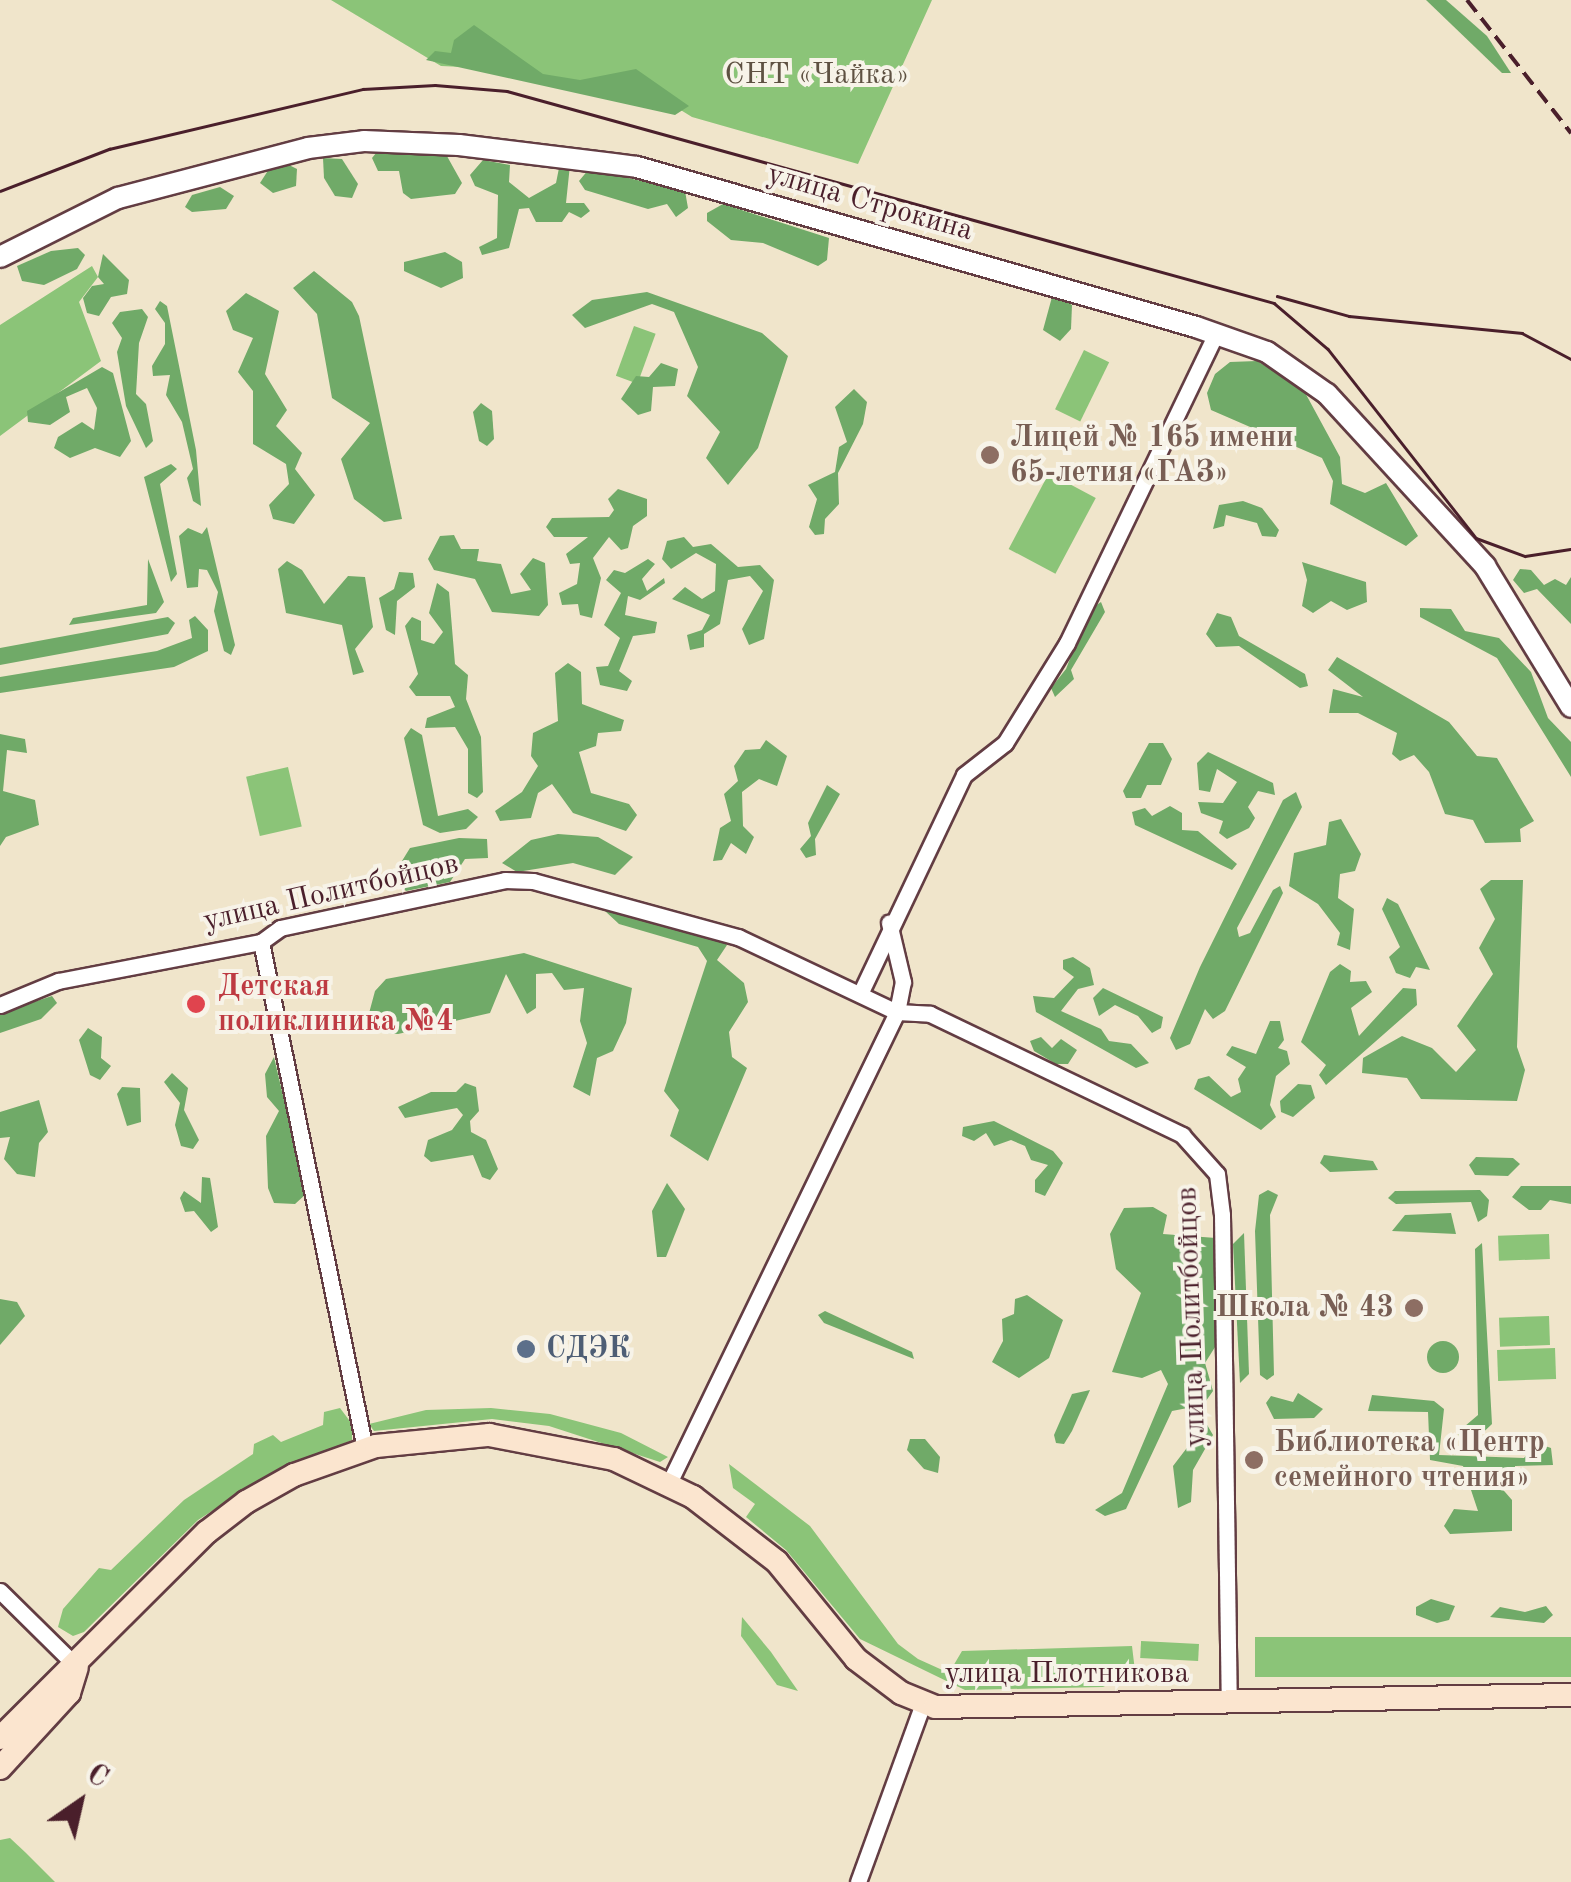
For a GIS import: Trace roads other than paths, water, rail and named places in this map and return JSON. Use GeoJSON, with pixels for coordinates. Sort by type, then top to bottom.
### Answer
{"type":"FeatureCollection","features":[{"type":"Feature","properties":{"kind":"main road","name":"улица Плотникова"},"geometry":{"type":"LineString","coordinates":[[77,1666],[220,1522],[294,1476],[365,1449],[489,1435],[548,1441],[669,1483],[756,1542],[856,1659],[923,1702],[979,1709],[1571,1695]]}},
{"type":"Feature","properties":{"kind":"main road"},"geometry":{"type":"LineString","coordinates":[[0,1738],[54,1679],[77,1666]]}},
{"type":"Feature","properties":{"kind":"main road"},"geometry":{"type":"LineString","coordinates":[[0,1768],[69,1693],[77,1666]]}},
{"type":"Feature","properties":{"kind":"street","name":"улица Строкина"},"geometry":{"type":"LineString","coordinates":[[0,256],[118,198],[308,148],[364,141],[458,144],[637,167],[1267,352],[1326,394],[1484,566],[1571,706]]}},
{"type":"Feature","properties":{"kind":"street"},"geometry":{"type":"LineString","coordinates":[[860,994],[889,923],[964,775],[1005,743],[1068,644],[1216,334]]}},
{"type":"Feature","properties":{"kind":"street","name":"улица Политбойцов"},"geometry":{"type":"LineString","coordinates":[[0,1004],[58,981],[261,942],[280,928],[506,880],[533,881],[738,937],[897,1012],[930,1014],[1182,1135],[1217,1174],[1229,1703]]}},
{"type":"Feature","properties":{"kind":"street"},"geometry":{"type":"LineString","coordinates":[[669,1483],[897,1012],[902,971],[889,923]]}},
{"type":"Feature","properties":{"kind":"street"},"geometry":{"type":"LineString","coordinates":[[261,942],[365,1449]]}},
{"type":"Feature","properties":{"kind":"street"},"geometry":{"type":"LineString","coordinates":[[0,1591],[77,1666]]}},
{"type":"Feature","properties":{"kind":"street"},"geometry":{"type":"LineString","coordinates":[[858,1882],[923,1702]]}},
{"type":"Feature","properties":{"kind":"tram line"},"geometry":{"type":"LineString","coordinates":[[0,191],[109,149],[363,89],[435,85],[507,91],[1274,303],[1328,349],[1476,538],[1525,556],[1571,549]]}},
{"type":"Feature","properties":{"kind":"tram line"},"geometry":{"type":"LineString","coordinates":[[1277,296],[1349,316],[1522,333],[1571,359]]}},
{"type":"Feature","properties":{"kind":"railway"},"geometry":{"type":"LineString","coordinates":[[1467,0],[1571,133]]}},
{"type":"Feature","properties":{"kind":"place","name":"Лицей № 165 имени 65-летия «ГАЗ»"},"geometry":{"type":"Point","coordinates":[990,455]}},
{"type":"Feature","properties":{"kind":"place","name":"Детская поликлиника №4"},"geometry":{"type":"Point","coordinates":[196,1004]}},
{"type":"Feature","properties":{"kind":"place","name":"Школа № 43"},"geometry":{"type":"Point","coordinates":[1414,1308]}},
{"type":"Feature","properties":{"kind":"place","name":"СДЭК"},"geometry":{"type":"Point","coordinates":[526,1349]}},
{"type":"Feature","properties":{"kind":"place","name":"Библиотека «Центр семейного чтения»"},"geometry":{"type":"Point","coordinates":[1254,1460]}},
{"type":"Feature","properties":{"kind":"park label","name":"СНТ «Чайка»"},"geometry":{"type":"Point","coordinates":[817,75]}}]}
